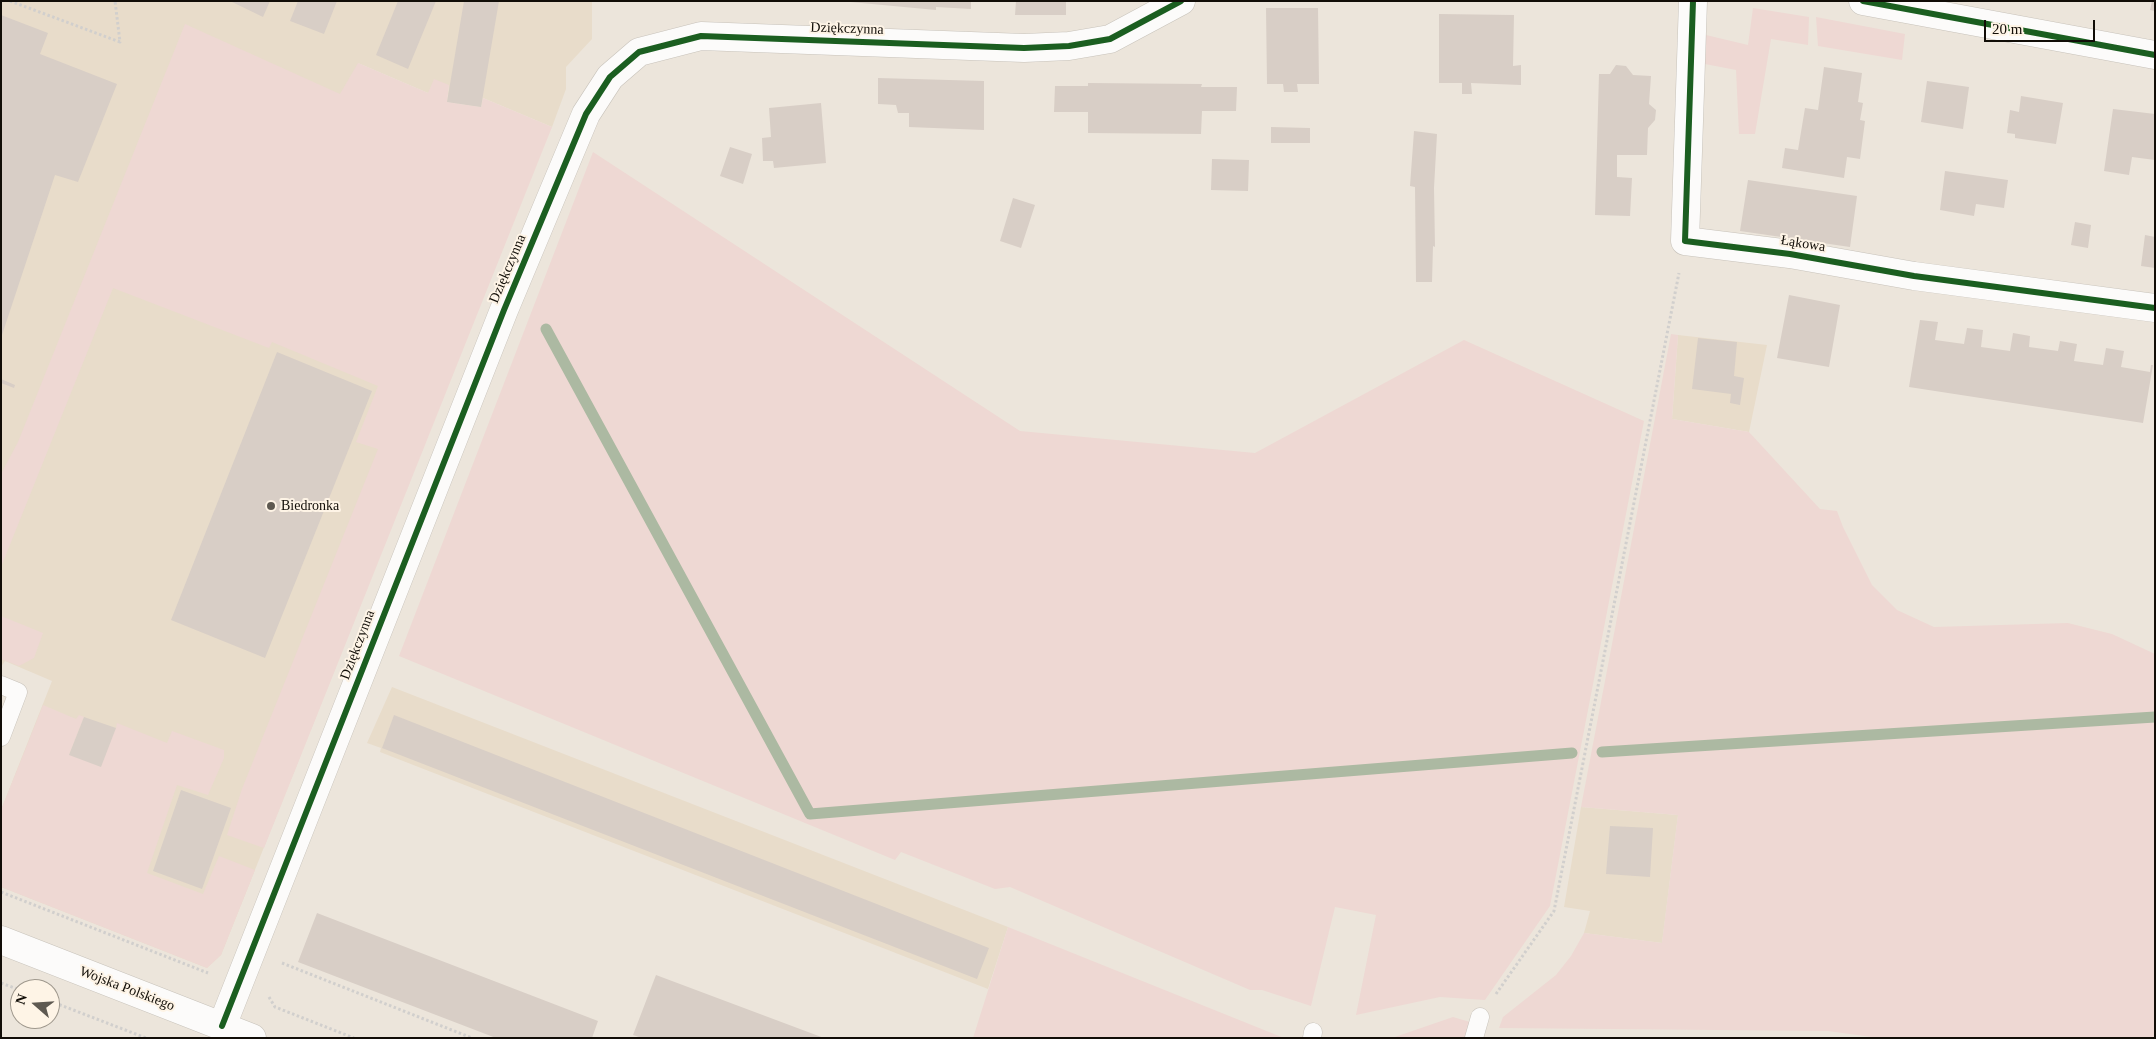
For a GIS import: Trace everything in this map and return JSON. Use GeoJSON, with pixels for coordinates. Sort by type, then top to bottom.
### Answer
{"type":"FeatureCollection","features":[{"type":"Feature","properties":{"kind":"street","name":"Dziękczynna"},"geometry":{"type":"LineString","coordinates":[[222,1026],[504,310],[586,114],[610,77],[639,52],[701,36],[1024,48],[1069,46],[1110,39],[1181,1]]}},
{"type":"Feature","properties":{"kind":"street"},"geometry":{"type":"LineString","coordinates":[[1685,241],[1693,1]]}},
{"type":"Feature","properties":{"kind":"street"},"geometry":{"type":"LineString","coordinates":[[1863,1],[2155,55]]}},
{"type":"Feature","properties":{"kind":"street","name":"Łąkowa"},"geometry":{"type":"LineString","coordinates":[[1685,241],[1790,254],[1914,276],[2155,308]]}},
{"type":"Feature","properties":{"kind":"street","name":"Wojska Polskiego"},"geometry":{"type":"LineString","coordinates":[[1,940],[252,1038]]}},
{"type":"Feature","properties":{"kind":"lane"},"geometry":{"type":"LineString","coordinates":[[1,685],[18,692],[1,737]]}},
{"type":"Feature","properties":{"kind":"lane"},"geometry":{"type":"LineString","coordinates":[[1474,1038],[1480,1017]]}},
{"type":"Feature","properties":{"kind":"path"},"geometry":{"type":"LineString","coordinates":[[10,1],[120,42],[115,1]]}},
{"type":"Feature","properties":{"kind":"path"},"geometry":{"type":"LineString","coordinates":[[1480,1017],[1554,911],[1685,241]]}},
{"type":"Feature","properties":{"kind":"path"},"geometry":{"type":"LineString","coordinates":[[1,892],[214,975]]}},
{"type":"Feature","properties":{"kind":"path"},"geometry":{"type":"LineString","coordinates":[[280,962],[472,1038]]}},
{"type":"Feature","properties":{"kind":"path"},"geometry":{"type":"LineString","coordinates":[[269,997],[275,1007],[354,1038]]}},
{"type":"Feature","properties":{"kind":"path"},"geometry":{"type":"LineString","coordinates":[[60,1006],[146,1038]]}},
{"type":"Feature","properties":{"kind":"shaded area"},"geometry":{"type":"Polygon","coordinates":[[[1,1],[592,1],[592,39],[566,67],[566,89],[552,127],[483,98],[481,107],[447,102],[449,85],[428,93],[358,63],[530,180],[221,955],[207,968],[1,887],[1,810],[52,681],[5,661],[1,667],[1,1]]]}},
{"type":"Feature","properties":{"kind":"shaded area"},"geometry":{"type":"Polygon","coordinates":[[[1753,8],[1809,17],[1808,45],[1771,39],[1755,134],[1739,134],[1736,70],[1705,64],[1706,35],[1748,45],[1753,8]]]}},
{"type":"Feature","properties":{"kind":"shaded area"},"geometry":{"type":"Polygon","coordinates":[[[1816,17],[1905,34],[1902,60],[1818,46],[1816,17]]]}},
{"type":"Feature","properties":{"kind":"shaded area"},"geometry":{"type":"Polygon","coordinates":[[[185,24],[340,94],[358,63],[428,93],[434,79],[449,85],[447,102],[481,107],[483,98],[552,127],[264,848],[227,835],[242,789],[378,449],[356,442],[378,386],[272,342],[269,348],[113,288],[1,567],[1,474],[18,442],[185,24]]]}},
{"type":"Feature","properties":{"kind":"shaded area"},"geometry":{"type":"Polygon","coordinates":[[[593,152],[1020,431],[1255,453],[1464,340],[1644,421],[1550,906],[1485,1000],[1440,997],[1356,1015],[1376,915],[1335,907],[1311,1006],[1262,990],[1250,990],[1010,887],[995,889],[901,852],[895,860],[399,656],[593,152]]]}},
{"type":"Feature","properties":{"kind":"shaded area"},"geometry":{"type":"Polygon","coordinates":[[[1671,334],[1678,335],[1672,419],[1749,432],[1820,509],[1837,511],[1872,585],[1897,610],[1934,627],[2068,623],[2112,634],[2155,654],[2155,1038],[1879,1038],[1828,1031],[1499,1028],[1503,1017],[1556,975],[1571,956],[1584,933],[1662,943],[1678,815],[1581,807],[1671,334]]]}},
{"type":"Feature","properties":{"kind":"shaded area"},"geometry":{"type":"Polygon","coordinates":[[[1678,335],[1767,345],[1749,432],[1672,419],[1678,335]]]}},
{"type":"Feature","properties":{"kind":"shaded area"},"geometry":{"type":"Polygon","coordinates":[[[1,616],[43,633],[34,658],[19,666],[1,659],[1,616]]]}},
{"type":"Feature","properties":{"kind":"shaded area"},"geometry":{"type":"Polygon","coordinates":[[[392,687],[1008,927],[988,989],[380,752],[381,748],[367,743],[392,687]]]}},
{"type":"Feature","properties":{"kind":"shaded area"},"geometry":{"type":"Polygon","coordinates":[[[43,705],[76,719],[79,715],[84,717],[69,755],[116,728],[117,723],[167,743],[172,731],[224,750],[224,758],[208,795],[177,785],[147,873],[203,894],[219,856],[255,870],[221,955],[207,968],[1,887],[1,810],[43,705]]]}},
{"type":"Feature","properties":{"kind":"shaded area"},"geometry":{"type":"Polygon","coordinates":[[[1581,807],[1678,815],[1662,943],[1584,933],[1590,911],[1564,907],[1581,807]]]}},
{"type":"Feature","properties":{"kind":"shaded area"},"geometry":{"type":"Polygon","coordinates":[[[1008,927],[1284,1038],[973,1038],[1008,927]]]}},
{"type":"Feature","properties":{"kind":"shaded area"},"geometry":{"type":"Polygon","coordinates":[[[1453,1017],[1470,1022],[1465,1038],[1392,1038],[1453,1017]]]}},
{"type":"Feature","properties":{"kind":"building"},"geometry":{"type":"Polygon","coordinates":[[[230,1],[270,1],[263,17],[230,1]]]}},
{"type":"Feature","properties":{"kind":"building"},"geometry":{"type":"Polygon","coordinates":[[[298,1],[337,1],[324,34],[290,21],[298,1]]]}},
{"type":"Feature","properties":{"kind":"building"},"geometry":{"type":"Polygon","coordinates":[[[398,1],[436,1],[408,69],[376,55],[398,1]]]}},
{"type":"Feature","properties":{"kind":"building"},"geometry":{"type":"Polygon","coordinates":[[[464,1],[499,1],[481,107],[447,102],[464,1]]]}},
{"type":"Feature","properties":{"kind":"building"},"geometry":{"type":"Polygon","coordinates":[[[840,1],[971,1],[971,9],[936,7],[936,10],[840,1]]]}},
{"type":"Feature","properties":{"kind":"building"},"geometry":{"type":"Polygon","coordinates":[[[1016,1],[1066,1],[1066,15],[1015,15],[1016,1]]]}},
{"type":"Feature","properties":{"kind":"building"},"geometry":{"type":"Polygon","coordinates":[[[2152,1],[2155,1],[2155,11],[2150,10],[2152,1]]]}},
{"type":"Feature","properties":{"kind":"building"},"geometry":{"type":"Polygon","coordinates":[[[1266,8],[1318,8],[1319,84],[1297,84],[1298,92],[1284,92],[1283,84],[1267,84],[1266,8]]]}},
{"type":"Feature","properties":{"kind":"building"},"geometry":{"type":"Polygon","coordinates":[[[1439,14],[1514,15],[1513,66],[1521,65],[1521,85],[1471,83],[1472,94],[1462,94],[1462,83],[1439,83],[1439,14]]]}},
{"type":"Feature","properties":{"kind":"building"},"geometry":{"type":"Polygon","coordinates":[[[1,15],[48,33],[40,54],[117,84],[78,182],[55,175],[2,335],[1,15]]]}},
{"type":"Feature","properties":{"kind":"building"},"geometry":{"type":"Polygon","coordinates":[[[1616,65],[1626,66],[1633,75],[1651,76],[1649,104],[1656,110],[1655,120],[1648,128],[1647,155],[1617,155],[1617,177],[1632,178],[1630,216],[1595,215],[1599,74],[1610,74],[1616,65]]]}},
{"type":"Feature","properties":{"kind":"building"},"geometry":{"type":"Polygon","coordinates":[[[1824,67],[1862,73],[1858,102],[1863,103],[1860,120],[1865,121],[1860,159],[1847,157],[1844,178],[1782,168],[1785,148],[1798,150],[1805,108],[1818,110],[1824,67]]]}},
{"type":"Feature","properties":{"kind":"building"},"geometry":{"type":"Polygon","coordinates":[[[878,78],[984,81],[984,130],[909,127],[909,113],[898,113],[896,105],[878,104],[878,78]]]}},
{"type":"Feature","properties":{"kind":"building"},"geometry":{"type":"Polygon","coordinates":[[[1927,81],[1969,87],[1963,129],[1921,122],[1927,81]]]}},
{"type":"Feature","properties":{"kind":"building"},"geometry":{"type":"Polygon","coordinates":[[[1088,83],[1202,84],[1201,87],[1237,87],[1236,111],[1202,111],[1201,134],[1088,133],[1088,112],[1054,112],[1055,86],[1088,86],[1088,83]]]}},
{"type":"Feature","properties":{"kind":"building"},"geometry":{"type":"Polygon","coordinates":[[[2021,96],[2063,103],[2056,144],[2015,138],[2015,134],[2007,133],[2010,110],[2019,112],[2021,96]]]}},
{"type":"Feature","properties":{"kind":"building"},"geometry":{"type":"Polygon","coordinates":[[[821,103],[826,163],[774,168],[773,161],[763,161],[762,138],[771,137],[769,108],[821,103]]]}},
{"type":"Feature","properties":{"kind":"building"},"geometry":{"type":"Polygon","coordinates":[[[2113,109],[2155,114],[2155,160],[2132,157],[2129,175],[2104,171],[2113,109]]]}},
{"type":"Feature","properties":{"kind":"building"},"geometry":{"type":"Polygon","coordinates":[[[1271,127],[1310,128],[1310,143],[1271,143],[1271,127]]]}},
{"type":"Feature","properties":{"kind":"building"},"geometry":{"type":"Polygon","coordinates":[[[1414,131],[1437,134],[1434,188],[1435,247],[1433,246],[1432,282],[1416,282],[1415,187],[1410,186],[1414,131]]]}},
{"type":"Feature","properties":{"kind":"building"},"geometry":{"type":"Polygon","coordinates":[[[730,147],[752,154],[743,184],[720,176],[730,147]]]}},
{"type":"Feature","properties":{"kind":"building"},"geometry":{"type":"Polygon","coordinates":[[[1212,159],[1249,160],[1248,191],[1211,190],[1212,159]]]}},
{"type":"Feature","properties":{"kind":"building"},"geometry":{"type":"Polygon","coordinates":[[[1945,171],[2008,180],[2004,208],[1976,204],[1974,216],[1940,210],[1945,171]]]}},
{"type":"Feature","properties":{"kind":"building"},"geometry":{"type":"Polygon","coordinates":[[[1748,180],[1857,196],[1850,247],[1740,231],[1748,180]]]}},
{"type":"Feature","properties":{"kind":"building"},"geometry":{"type":"Polygon","coordinates":[[[1013,198],[1035,205],[1021,248],[1000,241],[1013,198]]]}},
{"type":"Feature","properties":{"kind":"building"},"geometry":{"type":"Polygon","coordinates":[[[2075,222],[2091,225],[2088,248],[2071,245],[2075,222]]]}},
{"type":"Feature","properties":{"kind":"building"},"geometry":{"type":"Polygon","coordinates":[[[2145,235],[2155,237],[2155,268],[2141,266],[2145,235]]]}},
{"type":"Feature","properties":{"kind":"building"},"geometry":{"type":"Polygon","coordinates":[[[1789,295],[1840,305],[1829,367],[1777,358],[1789,295]]]}},
{"type":"Feature","properties":{"kind":"building"},"geometry":{"type":"Polygon","coordinates":[[[1920,320],[1938,322],[1935,340],[1964,344],[1967,328],[1983,330],[1981,347],[2010,351],[2013,333],[2030,336],[2029,347],[2058,351],[2060,341],[2077,344],[2074,361],[2103,365],[2106,348],[2124,351],[2121,367],[2150,372],[2151,365],[2153,365],[2143,423],[1909,387],[1920,320]]]}},
{"type":"Feature","properties":{"kind":"building"},"geometry":{"type":"Polygon","coordinates":[[[1698,338],[1737,342],[1734,376],[1744,378],[1740,405],[1730,403],[1731,394],[1692,389],[1698,338]]]}},
{"type":"Feature","properties":{"kind":"building","name":"Biedronka"},"geometry":{"type":"Polygon","coordinates":[[[277,352],[372,391],[265,658],[171,620],[277,352]]]}},
{"type":"Feature","properties":{"kind":"building"},"geometry":{"type":"Polygon","coordinates":[[[1,379],[15,385],[14,388],[1,383],[1,379]]]}},
{"type":"Feature","properties":{"kind":"building"},"geometry":{"type":"Polygon","coordinates":[[[394,715],[989,948],[977,979],[382,748],[394,715]]]}},
{"type":"Feature","properties":{"kind":"building"},"geometry":{"type":"Polygon","coordinates":[[[84,717],[116,728],[101,767],[69,755],[84,717]]]}},
{"type":"Feature","properties":{"kind":"building"},"geometry":{"type":"Polygon","coordinates":[[[181,790],[231,808],[202,889],[153,871],[181,790]]]}},
{"type":"Feature","properties":{"kind":"building"},"geometry":{"type":"Polygon","coordinates":[[[1610,826],[1653,828],[1650,877],[1606,874],[1610,826]]]}},
{"type":"Feature","properties":{"kind":"building"},"geometry":{"type":"Polygon","coordinates":[[[317,913],[598,1021],[592,1038],[496,1038],[298,962],[317,913]]]}},
{"type":"Feature","properties":{"kind":"building"},"geometry":{"type":"Polygon","coordinates":[[[656,975],[824,1038],[642,1038],[633,1035],[656,975]]]}},
{"type":"Feature","properties":{"kind":"waterway"},"geometry":{"type":"LineString","coordinates":[[546,329],[810,814],[1572,753]]}},
{"type":"Feature","properties":{"kind":"waterway"},"geometry":{"type":"LineString","coordinates":[[1602,752],[2155,717]]}},
{"type":"Feature","properties":{"kind":"cycle path"},"geometry":{"type":"LineString","coordinates":[[222,1026],[504,310],[586,114],[610,77],[639,52],[701,36],[1024,48],[1069,46],[1110,39],[1181,1]]}},
{"type":"Feature","properties":{"kind":"cycle path"},"geometry":{"type":"LineString","coordinates":[[1693,1],[1685,241],[1790,254],[1914,276],[2155,308]]}},
{"type":"Feature","properties":{"kind":"cycle path"},"geometry":{"type":"LineString","coordinates":[[1863,1],[2155,55]]}},
{"type":"Feature","properties":{"kind":"place","name":"Biedronka"},"geometry":{"type":"Point","coordinates":[271,506]}}]}
